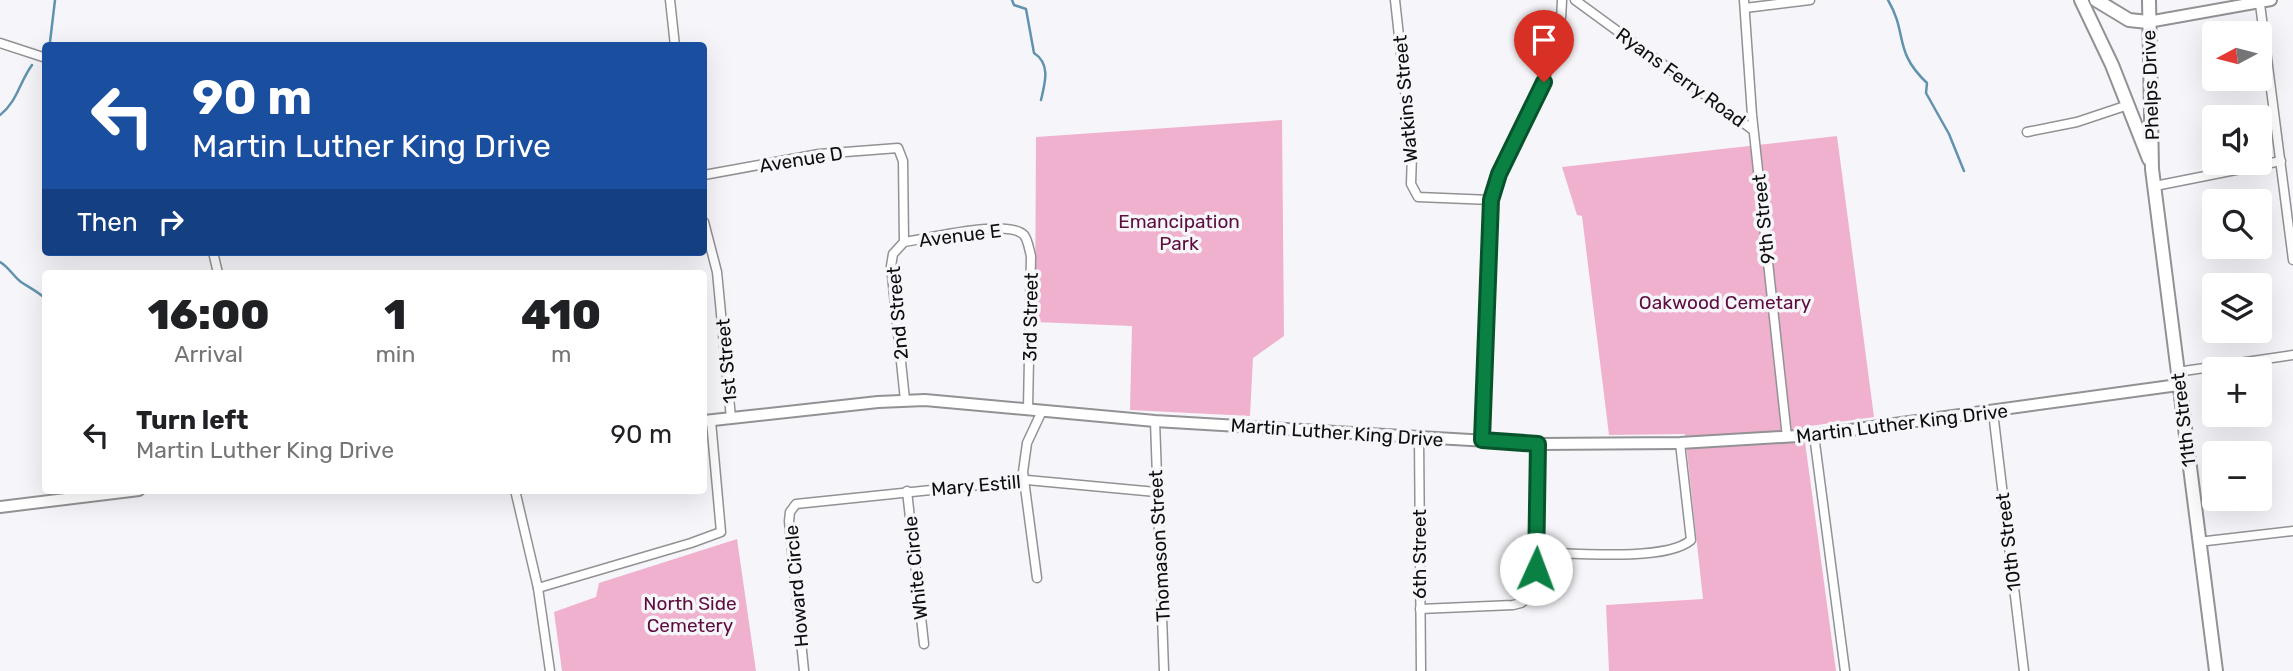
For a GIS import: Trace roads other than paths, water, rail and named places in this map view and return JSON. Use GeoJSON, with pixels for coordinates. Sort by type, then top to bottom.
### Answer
{"type":"FeatureCollection","features":[{"type":"Feature","properties":{"kind":"main road"},"geometry":{"type":"LineString","coordinates":[[2081,0],[2128,105],[2152,169]]}},
{"type":"Feature","properties":{"kind":"main road"},"geometry":{"type":"LineString","coordinates":[[2096,0],[2129,20],[2148,22]]}},
{"type":"Feature","properties":{"kind":"main road","name":"Phelps Drive"},"geometry":{"type":"LineString","coordinates":[[2149,0],[2152,169]]}},
{"type":"Feature","properties":{"kind":"main road","name":"11th Street"},"geometry":{"type":"LineString","coordinates":[[2152,169],[2216,671]]}},
{"type":"Feature","properties":{"kind":"street"},"geometry":{"type":"LineString","coordinates":[[670,0],[675,42]]}},
{"type":"Feature","properties":{"kind":"street","name":"Watkins Street"},"geometry":{"type":"LineString","coordinates":[[1395,0],[1412,154],[1412,184],[1418,197],[1491,200]]}},
{"type":"Feature","properties":{"kind":"street"},"geometry":{"type":"LineString","coordinates":[[1482,440],[1491,200],[1499,174],[1544,82],[1561,24],[1562,0]]}},
{"type":"Feature","properties":{"kind":"street","name":"Ryans Ferry Road"},"geometry":{"type":"LineString","coordinates":[[1575,0],[1753,130]]}},
{"type":"Feature","properties":{"kind":"street"},"geometry":{"type":"LineString","coordinates":[[1745,4],[1810,0]]}},
{"type":"Feature","properties":{"kind":"street"},"geometry":{"type":"LineString","coordinates":[[2148,22],[2266,2],[2281,161],[2289,185],[2293,260]]}},
{"type":"Feature","properties":{"kind":"street","name":"9th Street"},"geometry":{"type":"LineString","coordinates":[[1745,4],[1753,130],[1787,437]]}},
{"type":"Feature","properties":{"kind":"street"},"geometry":{"type":"LineString","coordinates":[[0,43],[42,57]]}},
{"type":"Feature","properties":{"kind":"street"},"geometry":{"type":"LineString","coordinates":[[2026,132],[2077,122],[2128,105]]}},
{"type":"Feature","properties":{"kind":"street","name":"Avenue D"},"geometry":{"type":"LineString","coordinates":[[707,174],[818,155],[898,148]]}},
{"type":"Feature","properties":{"kind":"street","name":"2nd Street"},"geometry":{"type":"LineString","coordinates":[[898,148],[903,161],[904,243],[893,254],[891,266],[905,400]]}},
{"type":"Feature","properties":{"kind":"street"},"geometry":{"type":"LineString","coordinates":[[2155,186],[2281,161]]}},
{"type":"Feature","properties":{"kind":"street","name":"Avenue E"},"geometry":{"type":"LineString","coordinates":[[904,243],[998,227],[1016,229]]}},
{"type":"Feature","properties":{"kind":"street","name":"3rd Street"},"geometry":{"type":"LineString","coordinates":[[1016,229],[1026,236],[1031,256],[1028,410]]}},
{"type":"Feature","properties":{"kind":"street","name":"1st Street"},"geometry":{"type":"LineString","coordinates":[[707,234],[717,272],[731,418]]}},
{"type":"Feature","properties":{"kind":"street"},"geometry":{"type":"LineString","coordinates":[[2177,379],[2293,355]]}},
{"type":"Feature","properties":{"kind":"street","name":"Martin Luther King Drive"},"geometry":{"type":"LineString","coordinates":[[707,421],[905,400],[1155,421],[1419,438],[1538,444],[1680,443],[1814,435],[1993,412],[2177,379]]}},
{"type":"Feature","properties":{"kind":"street"},"geometry":{"type":"LineString","coordinates":[[1037,578],[1027,480],[1023,472],[1027,443],[1042,411]]}},
{"type":"Feature","properties":{"kind":"street","name":"10th Street"},"geometry":{"type":"LineString","coordinates":[[1993,412],[2024,671]]}},
{"type":"Feature","properties":{"kind":"street"},"geometry":{"type":"LineString","coordinates":[[538,588],[721,532],[707,421]]}},
{"type":"Feature","properties":{"kind":"street","name":"Thomason Street"},"geometry":{"type":"LineString","coordinates":[[1155,421],[1164,671]]}},
{"type":"Feature","properties":{"kind":"street"},"geometry":{"type":"LineString","coordinates":[[1814,435],[1845,671]]}},
{"type":"Feature","properties":{"kind":"street","name":"6th Street"},"geometry":{"type":"LineString","coordinates":[[1419,438],[1421,671]]}},
{"type":"Feature","properties":{"kind":"street"},"geometry":{"type":"LineString","coordinates":[[1536,552],[1654,552],[1681,548],[1691,540],[1680,443]]}},
{"type":"Feature","properties":{"kind":"street"},"geometry":{"type":"LineString","coordinates":[[1419,608],[1513,605],[1529,599],[1535,586],[1538,444]]}},
{"type":"Feature","properties":{"kind":"street","name":"Mary Estill"},"geometry":{"type":"LineString","coordinates":[[796,504],[1027,480],[1156,492]]}},
{"type":"Feature","properties":{"kind":"street","name":"White Circle"},"geometry":{"type":"LineString","coordinates":[[907,491],[924,644]]}},
{"type":"Feature","properties":{"kind":"street"},"geometry":{"type":"LineString","coordinates":[[0,507],[106,494]]}},
{"type":"Feature","properties":{"kind":"street"},"geometry":{"type":"LineString","coordinates":[[516,494],[538,588],[550,671]]}},
{"type":"Feature","properties":{"kind":"street","name":"Howard Circle"},"geometry":{"type":"LineString","coordinates":[[796,504],[790,512],[789,521],[804,671]]}},
{"type":"Feature","properties":{"kind":"street"},"geometry":{"type":"LineString","coordinates":[[2198,542],[2293,531]]}},
{"type":"Feature","properties":{"kind":"waterway"},"geometry":{"type":"LineString","coordinates":[[50,42],[55,0]]}},
{"type":"Feature","properties":{"kind":"waterway"},"geometry":{"type":"LineString","coordinates":[[1012,0],[1014,5],[1026,9],[1034,53],[1045,68],[1041,100]]}},
{"type":"Feature","properties":{"kind":"waterway"},"geometry":{"type":"LineString","coordinates":[[1888,0],[1898,23],[1905,52],[1916,72],[1927,83],[1926,93],[1949,134],[1964,171]]}},
{"type":"Feature","properties":{"kind":"waterway"},"geometry":{"type":"LineString","coordinates":[[0,115],[14,98],[32,65]]}},
{"type":"Feature","properties":{"kind":"waterway"},"geometry":{"type":"LineString","coordinates":[[0,262],[21,282],[42,296]]}},
{"type":"Feature","properties":{"kind":"park label","name":"Emancipation Park"},"geometry":{"type":"Point","coordinates":[1179,232]}},
{"type":"Feature","properties":{"kind":"park label","name":"Oakwood Cemetary"},"geometry":{"type":"Point","coordinates":[1725,302]}},
{"type":"Feature","properties":{"kind":"park label","name":"North Side Cemetery"},"geometry":{"type":"Point","coordinates":[690,614]}}]}
